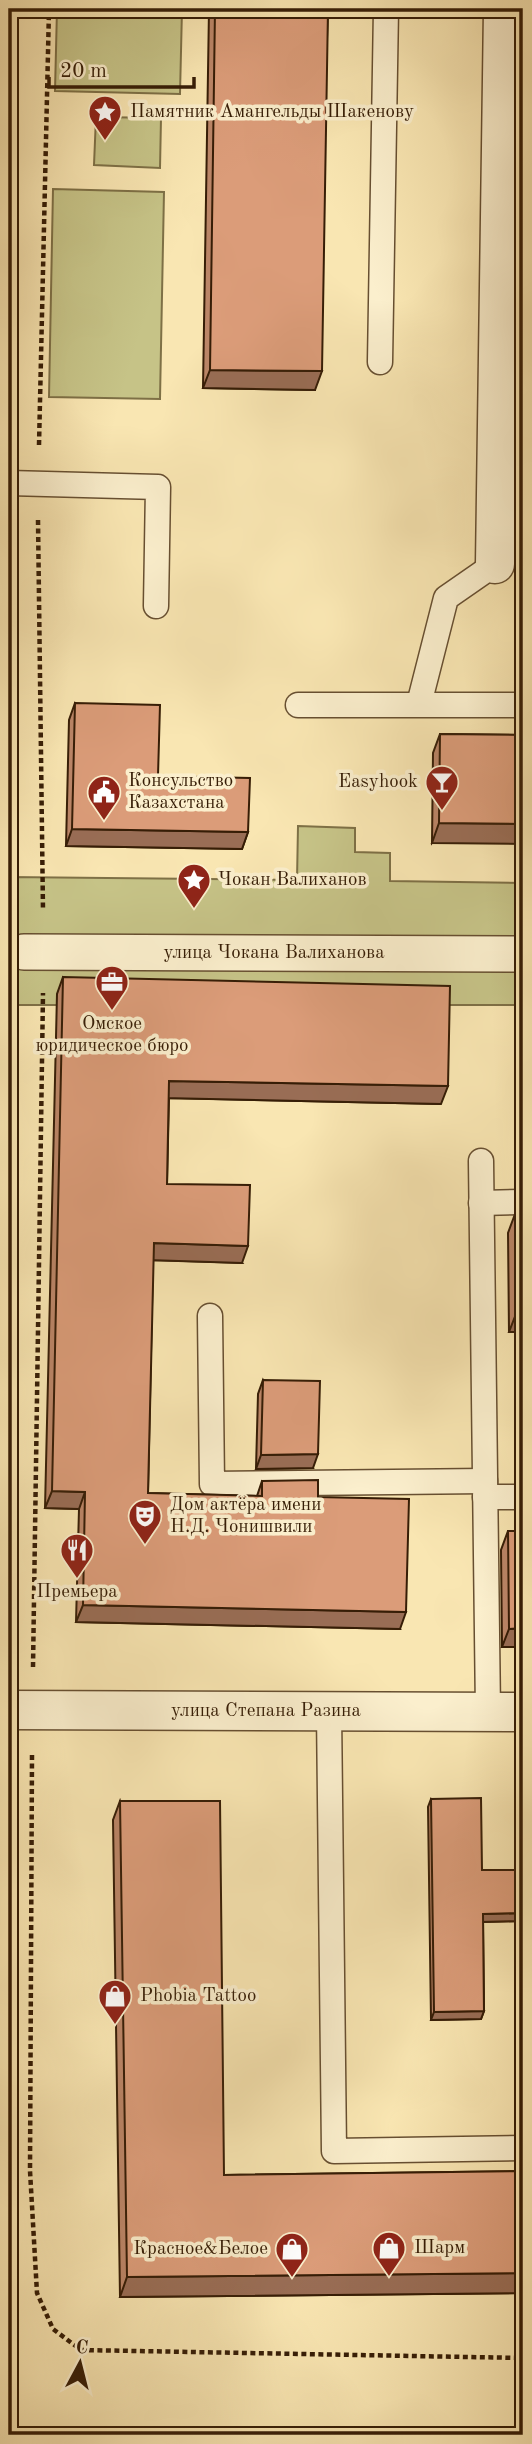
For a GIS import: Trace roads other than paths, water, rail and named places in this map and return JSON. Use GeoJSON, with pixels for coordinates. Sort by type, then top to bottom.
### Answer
{"type":"FeatureCollection","features":[{"type":"Feature","properties":{"kind":"street"},"geometry":{"type":"LineString","coordinates":[[495,564],[512,129],[503,9]]}},
{"type":"Feature","properties":{"kind":"street","name":"улица Чокана Валиханова"},"geometry":{"type":"LineString","coordinates":[[34,952],[523,954]]}},
{"type":"Feature","properties":{"kind":"street","name":"улица Степана Разина"},"geometry":{"type":"LineString","coordinates":[[9,1710],[505,1712]]}},
{"type":"Feature","properties":{"kind":"lane"},"geometry":{"type":"LineString","coordinates":[[380,362],[386,9]]}},
{"type":"Feature","properties":{"kind":"lane"},"geometry":{"type":"LineString","coordinates":[[9,482],[158,486],[156,606]]}},
{"type":"Feature","properties":{"kind":"lane"},"geometry":{"type":"LineString","coordinates":[[419,704],[446,598],[495,564]]}},
{"type":"Feature","properties":{"kind":"lane"},"geometry":{"type":"LineString","coordinates":[[298,705],[523,705]]}},
{"type":"Feature","properties":{"kind":"lane"},"geometry":{"type":"LineString","coordinates":[[481,1161],[485,1489],[505,1712]]}},
{"type":"Feature","properties":{"kind":"lane"},"geometry":{"type":"LineString","coordinates":[[481,1203],[523,1202]]}},
{"type":"Feature","properties":{"kind":"lane"},"geometry":{"type":"LineString","coordinates":[[210,1316],[212,1484],[485,1489],[523,1497]]}},
{"type":"Feature","properties":{"kind":"lane"},"geometry":{"type":"LineString","coordinates":[[329,1711],[334,2151],[523,2148]]}},
{"type":"Feature","properties":{"kind":"place","name":"Памятник Амангельды Шакенову"},"geometry":{"type":"Point","coordinates":[105,142]}},
{"type":"Feature","properties":{"kind":"place","name":"Easyhook"},"geometry":{"type":"Point","coordinates":[442,812]}},
{"type":"Feature","properties":{"kind":"place","name":"Консульство Казахстана"},"geometry":{"type":"Point","coordinates":[104,822]}},
{"type":"Feature","properties":{"kind":"place","name":"Чокан Валиханов"},"geometry":{"type":"Point","coordinates":[194,910]}},
{"type":"Feature","properties":{"kind":"place","name":"Омское юридическое бюро"},"geometry":{"type":"Point","coordinates":[112,1012]}},
{"type":"Feature","properties":{"kind":"place","name":"Дом актёра имени Н.Д. Чонишвили"},"geometry":{"type":"Point","coordinates":[145,1546]}},
{"type":"Feature","properties":{"kind":"place","name":"Премьера"},"geometry":{"type":"Point","coordinates":[77,1580]}},
{"type":"Feature","properties":{"kind":"place","name":"Phobia Tattoo"},"geometry":{"type":"Point","coordinates":[115,2026]}},
{"type":"Feature","properties":{"kind":"place","name":"Шарм"},"geometry":{"type":"Point","coordinates":[389,2278]}},
{"type":"Feature","properties":{"kind":"place","name":"Красное&Белое"},"geometry":{"type":"Point","coordinates":[292,2279]}}]}
